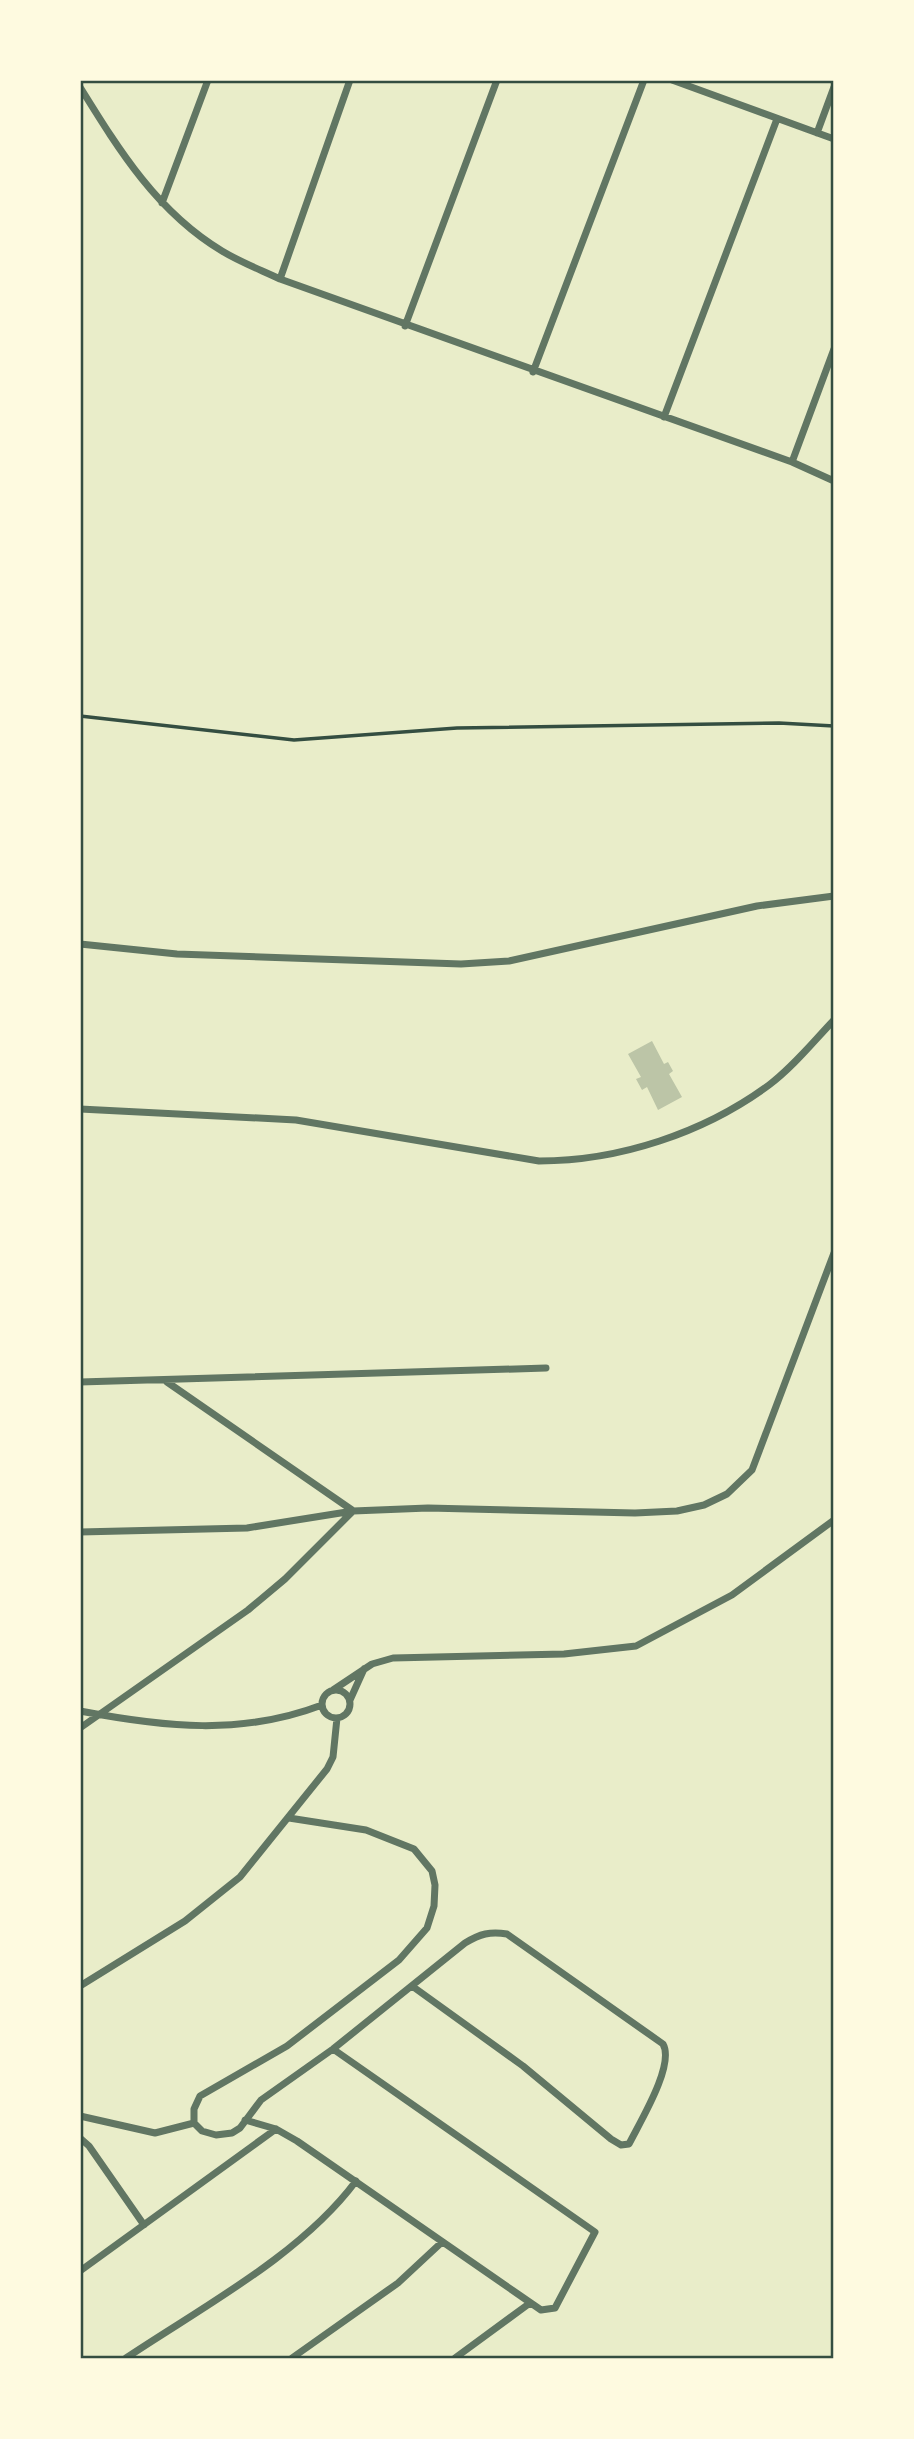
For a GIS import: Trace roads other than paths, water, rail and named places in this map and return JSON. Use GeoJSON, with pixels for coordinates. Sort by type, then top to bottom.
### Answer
{"type":"FeatureCollection","features":[{"type":"Feature","properties":{"kind":"street"},"geometry":{"type":"LineString","coordinates":[[162,202],[208,80]]}},
{"type":"Feature","properties":{"kind":"street"},"geometry":{"type":"LineString","coordinates":[[279,279],[350,80]]}},
{"type":"Feature","properties":{"kind":"street"},"geometry":{"type":"LineString","coordinates":[[405,326],[497,80]]}},
{"type":"Feature","properties":{"kind":"street"},"geometry":{"type":"LineString","coordinates":[[533,372],[644,80]]}},
{"type":"Feature","properties":{"kind":"street"},"geometry":{"type":"LineString","coordinates":[[672,80],[688,83],[834,139]]}},
{"type":"Feature","properties":{"kind":"street"},"geometry":{"type":"LineString","coordinates":[[80,87],[131,167],[192,231],[223,252],[279,279],[533,372],[792,462],[834,481]]}},
{"type":"Feature","properties":{"kind":"street"},"geometry":{"type":"LineString","coordinates":[[817,133],[834,87]]}},
{"type":"Feature","properties":{"kind":"street"},"geometry":{"type":"LineString","coordinates":[[664,417],[777,119]]}},
{"type":"Feature","properties":{"kind":"street"},"geometry":{"type":"LineString","coordinates":[[792,462],[834,349]]}},
{"type":"Feature","properties":{"kind":"street"},"geometry":{"type":"LineString","coordinates":[[80,944],[177,954],[461,964],[509,961],[757,906],[834,896]]}},
{"type":"Feature","properties":{"kind":"street"},"geometry":{"type":"LineString","coordinates":[[80,1109],[296,1120],[539,1161],[578,1161],[664,1139],[699,1126],[739,1105],[790,1067],[834,1020]]}},
{"type":"Feature","properties":{"kind":"street"},"geometry":{"type":"LineString","coordinates":[[80,1532],[247,1528],[353,1511],[516,1507],[635,1513],[704,1505],[727,1494],[752,1469],[834,1253]]}},
{"type":"Feature","properties":{"kind":"street"},"geometry":{"type":"LineString","coordinates":[[80,1382],[167,1382],[226,1376],[546,1368]]}},
{"type":"Feature","properties":{"kind":"street"},"geometry":{"type":"LineString","coordinates":[[167,1382],[353,1511]]}},
{"type":"Feature","properties":{"kind":"street"},"geometry":{"type":"LineString","coordinates":[[80,1728],[248,1610],[285,1579],[353,1511]]}},
{"type":"Feature","properties":{"kind":"street"},"geometry":{"type":"LineString","coordinates":[[365,1668],[347,1712],[337,1718],[329,1716],[323,1704],[325,1696],[365,1668],[379,1660],[564,1654],[636,1646],[732,1595],[834,1520]]}},
{"type":"Feature","properties":{"kind":"street"},"geometry":{"type":"LineString","coordinates":[[333,1690],[345,1693],[350,1700]]}},
{"type":"Feature","properties":{"kind":"street"},"geometry":{"type":"LineString","coordinates":[[80,1711],[160,1726],[235,1725],[294,1716],[323,1704]]}},
{"type":"Feature","properties":{"kind":"street"},"geometry":{"type":"LineString","coordinates":[[80,1986],[207,1905],[240,1877],[289,1818],[333,1757],[337,1718]]}},
{"type":"Feature","properties":{"kind":"street"},"geometry":{"type":"LineString","coordinates":[[289,1818],[366,1830],[414,1849],[432,1871],[435,1906],[428,1928],[399,1960],[287,2046],[200,2096],[194,2109],[194,2123],[202,2131],[225,2135],[240,2128],[261,2099],[333,2049],[412,1986],[474,1937],[489,1932],[507,1934],[657,2038],[667,2052],[666,2067],[629,2144],[621,2145],[611,2139],[523,2066],[412,1986]]}},
{"type":"Feature","properties":{"kind":"street"},"geometry":{"type":"LineString","coordinates":[[245,2120],[276,2129],[356,2181],[441,2243],[541,2310],[558,2305],[595,2232],[333,2049]]}},
{"type":"Feature","properties":{"kind":"street"},"geometry":{"type":"LineString","coordinates":[[80,2116],[155,2133],[194,2123]]}},
{"type":"Feature","properties":{"kind":"street"},"geometry":{"type":"LineString","coordinates":[[80,2271],[276,2129]]}},
{"type":"Feature","properties":{"kind":"street"},"geometry":{"type":"LineString","coordinates":[[80,2138],[89,2146],[144,2225]]}},
{"type":"Feature","properties":{"kind":"street"},"geometry":{"type":"LineString","coordinates":[[126,2358],[254,2272],[321,2222],[356,2181]]}},
{"type":"Feature","properties":{"kind":"street"},"geometry":{"type":"LineString","coordinates":[[292,2358],[398,2283],[441,2243]]}},
{"type":"Feature","properties":{"kind":"street"},"geometry":{"type":"LineString","coordinates":[[455,2358],[530,2303]]}}]}
